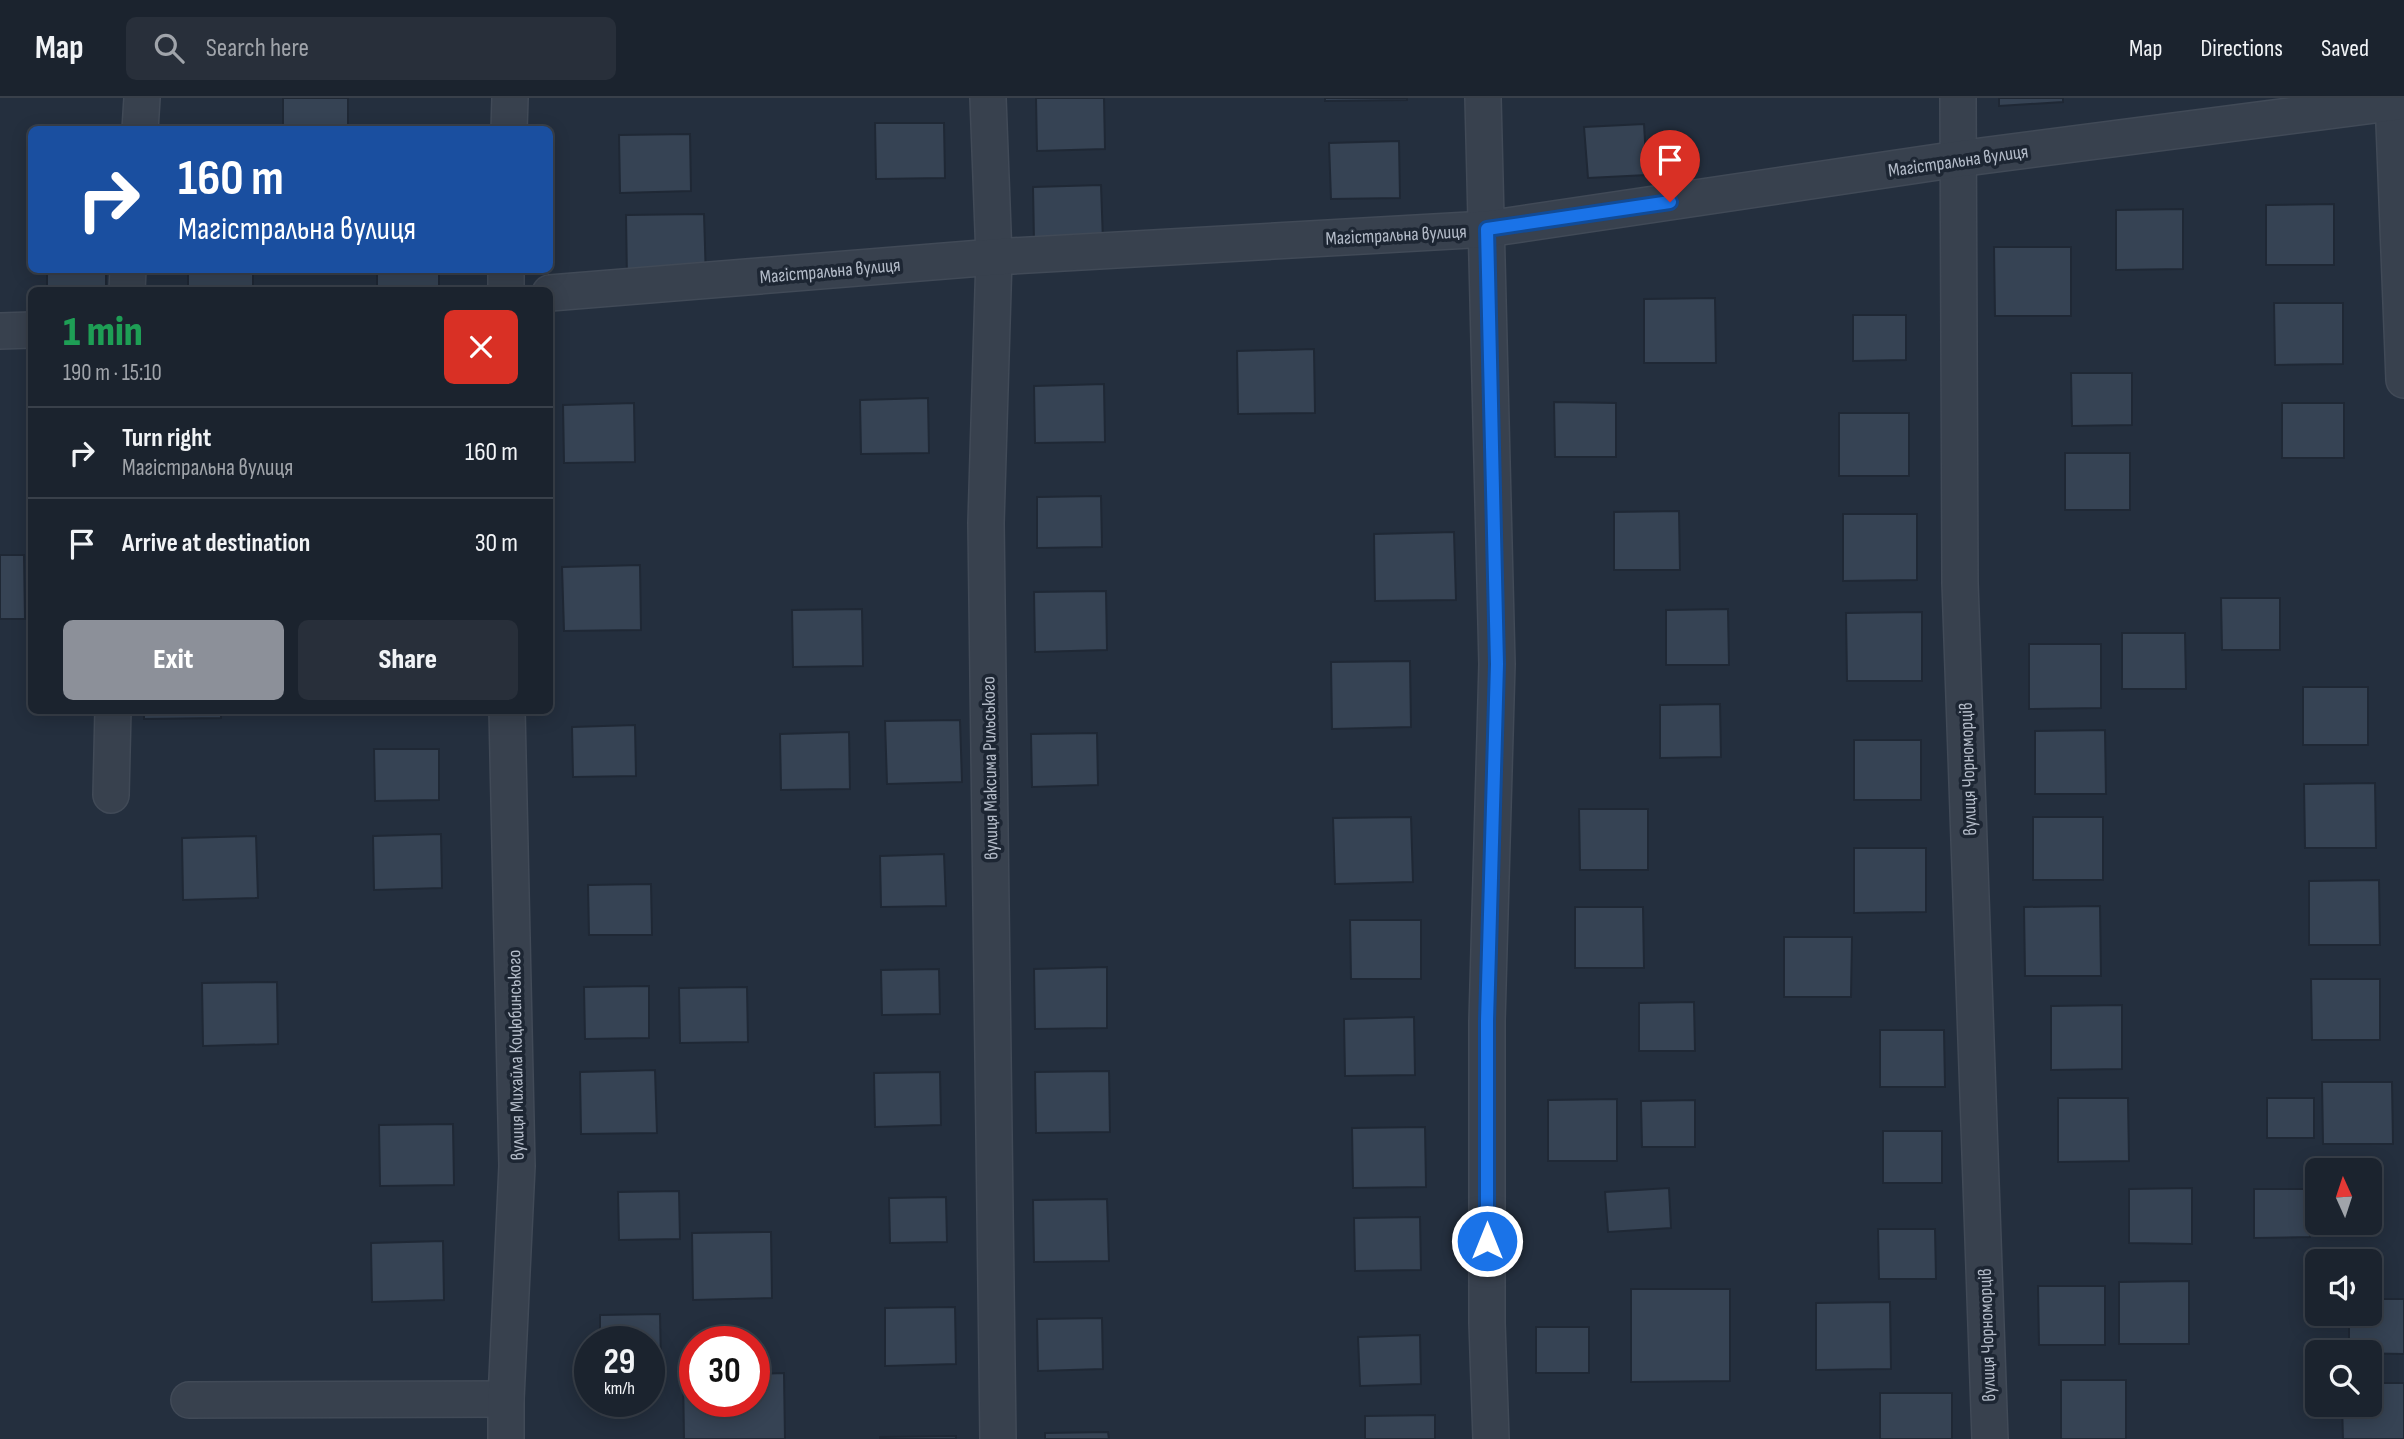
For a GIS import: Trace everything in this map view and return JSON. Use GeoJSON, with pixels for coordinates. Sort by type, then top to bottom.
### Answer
{"type":"FeatureCollection","features":[{"type":"Feature","properties":{"kind":"street"},"geometry":{"type":"LineString","coordinates":[[140,126],[142,98]]}},
{"type":"Feature","properties":{"kind":"street"},"geometry":{"type":"LineString","coordinates":[[509,126],[510,98]]}},
{"type":"Feature","properties":{"kind":"street","name":"вулиця Максима Рильського"},"geometry":{"type":"LineString","coordinates":[[988,98],[994,257],[986,523],[998,1439]]}},
{"type":"Feature","properties":{"kind":"street"},"geometry":{"type":"LineString","coordinates":[[1483,98],[1497,664],[1487,1021],[1487,1323],[1491,1439]]}},
{"type":"Feature","properties":{"kind":"street","name":"вулиця Чорноморців"},"geometry":{"type":"LineString","coordinates":[[1958,98],[1961,583],[1990,1439]]}},
{"type":"Feature","properties":{"kind":"street"},"geometry":{"type":"LineString","coordinates":[[2397,100],[2404,380]]}},
{"type":"Feature","properties":{"kind":"street","name":"Магістральна вулиця"},"geometry":{"type":"LineString","coordinates":[[553,293],[994,257],[1487,229],[1958,159],[2397,100]]}},
{"type":"Feature","properties":{"kind":"street"},"geometry":{"type":"LineString","coordinates":[[0,331],[28,330]]}},
{"type":"Feature","properties":{"kind":"street"},"geometry":{"type":"LineString","coordinates":[[111,795],[113,714]]}},
{"type":"Feature","properties":{"kind":"street","name":"вулиця Михайла Коцюбинського"},"geometry":{"type":"LineString","coordinates":[[506,1439],[517,1166],[507,714]]}},
{"type":"Feature","properties":{"kind":"street"},"geometry":{"type":"LineString","coordinates":[[189,1400],[506,1399]]}},
{"type":"Feature","properties":{"kind":"building"},"geometry":{"type":"Polygon","coordinates":[[[283,98],[348,98],[348,126],[283,126],[283,98]]]}},
{"type":"Feature","properties":{"kind":"building"},"geometry":{"type":"Polygon","coordinates":[[[1036,98],[1104,98],[1105,149],[1037,151],[1036,98]]]}},
{"type":"Feature","properties":{"kind":"building"},"geometry":{"type":"Polygon","coordinates":[[[1325,98],[1407,98],[1407,100],[1325,101],[1325,98]]]}},
{"type":"Feature","properties":{"kind":"building"},"geometry":{"type":"Polygon","coordinates":[[[1999,98],[2063,98],[2063,102],[1999,106],[1999,98]]]}},
{"type":"Feature","properties":{"kind":"building"},"geometry":{"type":"Polygon","coordinates":[[[875,123],[944,123],[945,178],[876,179],[875,123]]]}},
{"type":"Feature","properties":{"kind":"building"},"geometry":{"type":"Polygon","coordinates":[[[1644,124],[1647,175],[1588,178],[1584,127],[1644,124]]]}},
{"type":"Feature","properties":{"kind":"building"},"geometry":{"type":"Polygon","coordinates":[[[690,134],[691,191],[620,193],[619,135],[690,134]]]}},
{"type":"Feature","properties":{"kind":"building"},"geometry":{"type":"Polygon","coordinates":[[[1399,141],[1400,198],[1331,199],[1329,143],[1399,141]]]}},
{"type":"Feature","properties":{"kind":"building"},"geometry":{"type":"Polygon","coordinates":[[[1101,185],[1103,241],[1034,243],[1033,187],[1101,185]]]}},
{"type":"Feature","properties":{"kind":"building"},"geometry":{"type":"Polygon","coordinates":[[[2334,204],[2334,265],[2266,265],[2266,205],[2334,204]]]}},
{"type":"Feature","properties":{"kind":"building"},"geometry":{"type":"Polygon","coordinates":[[[2183,209],[2183,269],[2116,270],[2116,210],[2183,209]]]}},
{"type":"Feature","properties":{"kind":"building"},"geometry":{"type":"Polygon","coordinates":[[[704,214],[706,279],[627,281],[626,215],[704,214]]]}},
{"type":"Feature","properties":{"kind":"building"},"geometry":{"type":"Polygon","coordinates":[[[1994,247],[2071,247],[2071,316],[1995,316],[1994,247]]]}},
{"type":"Feature","properties":{"kind":"building"},"geometry":{"type":"Polygon","coordinates":[[[47,273],[106,273],[106,287],[47,287],[47,273]]]}},
{"type":"Feature","properties":{"kind":"building"},"geometry":{"type":"Polygon","coordinates":[[[188,273],[253,273],[253,287],[188,287],[188,273]]]}},
{"type":"Feature","properties":{"kind":"building"},"geometry":{"type":"Polygon","coordinates":[[[377,273],[439,273],[439,287],[377,287],[377,273]]]}},
{"type":"Feature","properties":{"kind":"building"},"geometry":{"type":"Polygon","coordinates":[[[1715,298],[1716,363],[1644,363],[1644,299],[1715,298]]]}},
{"type":"Feature","properties":{"kind":"building"},"geometry":{"type":"Polygon","coordinates":[[[2274,303],[2343,303],[2343,364],[2275,365],[2274,303]]]}},
{"type":"Feature","properties":{"kind":"building"},"geometry":{"type":"Polygon","coordinates":[[[1853,315],[1906,315],[1906,360],[1853,361],[1853,315]]]}},
{"type":"Feature","properties":{"kind":"building"},"geometry":{"type":"Polygon","coordinates":[[[1314,349],[1315,413],[1238,414],[1237,351],[1314,349]]]}},
{"type":"Feature","properties":{"kind":"building"},"geometry":{"type":"Polygon","coordinates":[[[2071,373],[2132,373],[2132,425],[2072,426],[2071,373]]]}},
{"type":"Feature","properties":{"kind":"building"},"geometry":{"type":"Polygon","coordinates":[[[1104,384],[1105,442],[1035,443],[1034,386],[1104,384]]]}},
{"type":"Feature","properties":{"kind":"building"},"geometry":{"type":"Polygon","coordinates":[[[928,398],[929,453],[861,454],[860,400],[928,398]]]}},
{"type":"Feature","properties":{"kind":"building"},"geometry":{"type":"Polygon","coordinates":[[[1554,402],[1616,403],[1616,457],[1555,457],[1554,402]]]}},
{"type":"Feature","properties":{"kind":"building"},"geometry":{"type":"Polygon","coordinates":[[[634,403],[635,462],[564,463],[563,405],[634,403]]]}},
{"type":"Feature","properties":{"kind":"building"},"geometry":{"type":"Polygon","coordinates":[[[2282,403],[2344,403],[2344,458],[2282,458],[2282,403]]]}},
{"type":"Feature","properties":{"kind":"building"},"geometry":{"type":"Polygon","coordinates":[[[1839,413],[1909,413],[1909,476],[1839,476],[1839,413]]]}},
{"type":"Feature","properties":{"kind":"building"},"geometry":{"type":"Polygon","coordinates":[[[2065,453],[2130,453],[2130,510],[2065,510],[2065,453]]]}},
{"type":"Feature","properties":{"kind":"building"},"geometry":{"type":"Polygon","coordinates":[[[1101,496],[1102,547],[1037,548],[1037,497],[1101,496]]]}},
{"type":"Feature","properties":{"kind":"building"},"geometry":{"type":"Polygon","coordinates":[[[1679,511],[1680,570],[1614,570],[1614,512],[1679,511]]]}},
{"type":"Feature","properties":{"kind":"building"},"geometry":{"type":"Polygon","coordinates":[[[1843,514],[1917,514],[1917,580],[1843,581],[1843,514]]]}},
{"type":"Feature","properties":{"kind":"building"},"geometry":{"type":"Polygon","coordinates":[[[1454,532],[1456,600],[1375,601],[1374,534],[1454,532]]]}},
{"type":"Feature","properties":{"kind":"building"},"geometry":{"type":"Polygon","coordinates":[[[0,555],[24,555],[25,619],[0,619],[0,555]]]}},
{"type":"Feature","properties":{"kind":"building"},"geometry":{"type":"Polygon","coordinates":[[[640,565],[641,630],[564,631],[562,567],[640,565]]]}},
{"type":"Feature","properties":{"kind":"building"},"geometry":{"type":"Polygon","coordinates":[[[1106,591],[1107,650],[1035,652],[1034,592],[1106,591]]]}},
{"type":"Feature","properties":{"kind":"building"},"geometry":{"type":"Polygon","coordinates":[[[2221,598],[2280,598],[2280,650],[2222,650],[2221,598]]]}},
{"type":"Feature","properties":{"kind":"building"},"geometry":{"type":"Polygon","coordinates":[[[862,609],[863,666],[793,667],[792,610],[862,609]]]}},
{"type":"Feature","properties":{"kind":"building"},"geometry":{"type":"Polygon","coordinates":[[[1728,609],[1729,665],[1666,665],[1666,610],[1728,609]]]}},
{"type":"Feature","properties":{"kind":"building"},"geometry":{"type":"Polygon","coordinates":[[[1922,612],[1922,681],[1847,681],[1846,613],[1922,612]]]}},
{"type":"Feature","properties":{"kind":"building"},"geometry":{"type":"Polygon","coordinates":[[[2122,633],[2185,633],[2186,689],[2122,689],[2122,633]]]}},
{"type":"Feature","properties":{"kind":"building"},"geometry":{"type":"Polygon","coordinates":[[[2029,644],[2101,644],[2101,708],[2029,709],[2029,644]]]}},
{"type":"Feature","properties":{"kind":"building"},"geometry":{"type":"Polygon","coordinates":[[[1410,661],[1411,727],[1332,729],[1331,662],[1410,661]]]}},
{"type":"Feature","properties":{"kind":"building"},"geometry":{"type":"Polygon","coordinates":[[[2303,687],[2368,687],[2368,745],[2303,745],[2303,687]]]}},
{"type":"Feature","properties":{"kind":"building"},"geometry":{"type":"Polygon","coordinates":[[[1720,704],[1721,757],[1660,758],[1660,705],[1720,704]]]}},
{"type":"Feature","properties":{"kind":"building"},"geometry":{"type":"Polygon","coordinates":[[[144,714],[221,714],[221,718],[144,719],[144,714]]]}},
{"type":"Feature","properties":{"kind":"building"},"geometry":{"type":"Polygon","coordinates":[[[960,720],[962,782],[887,784],[885,721],[960,720]]]}},
{"type":"Feature","properties":{"kind":"building"},"geometry":{"type":"Polygon","coordinates":[[[635,725],[636,776],[573,777],[572,727],[635,725]]]}},
{"type":"Feature","properties":{"kind":"building"},"geometry":{"type":"Polygon","coordinates":[[[2105,730],[2106,794],[2035,794],[2035,731],[2105,730]]]}},
{"type":"Feature","properties":{"kind":"building"},"geometry":{"type":"Polygon","coordinates":[[[849,732],[850,789],[781,790],[780,734],[849,732]]]}},
{"type":"Feature","properties":{"kind":"building"},"geometry":{"type":"Polygon","coordinates":[[[1097,733],[1098,785],[1032,787],[1031,734],[1097,733]]]}},
{"type":"Feature","properties":{"kind":"building"},"geometry":{"type":"Polygon","coordinates":[[[1854,740],[1921,740],[1921,800],[1854,800],[1854,740]]]}},
{"type":"Feature","properties":{"kind":"building"},"geometry":{"type":"Polygon","coordinates":[[[374,749],[439,749],[439,800],[375,801],[374,749]]]}},
{"type":"Feature","properties":{"kind":"building"},"geometry":{"type":"Polygon","coordinates":[[[2375,783],[2376,848],[2305,848],[2304,784],[2375,783]]]}},
{"type":"Feature","properties":{"kind":"building"},"geometry":{"type":"Polygon","coordinates":[[[1579,809],[1648,809],[1648,870],[1580,870],[1579,809]]]}},
{"type":"Feature","properties":{"kind":"building"},"geometry":{"type":"Polygon","coordinates":[[[1411,817],[1413,882],[1335,884],[1333,818],[1411,817]]]}},
{"type":"Feature","properties":{"kind":"building"},"geometry":{"type":"Polygon","coordinates":[[[2033,817],[2103,817],[2103,880],[2033,880],[2033,817]]]}},
{"type":"Feature","properties":{"kind":"building"},"geometry":{"type":"Polygon","coordinates":[[[441,834],[442,888],[374,890],[373,836],[441,834]]]}},
{"type":"Feature","properties":{"kind":"building"},"geometry":{"type":"Polygon","coordinates":[[[256,836],[258,898],[183,900],[182,838],[256,836]]]}},
{"type":"Feature","properties":{"kind":"building"},"geometry":{"type":"Polygon","coordinates":[[[1854,848],[1926,848],[1926,912],[1854,913],[1854,848]]]}},
{"type":"Feature","properties":{"kind":"building"},"geometry":{"type":"Polygon","coordinates":[[[944,854],[946,906],[881,907],[880,856],[944,854]]]}},
{"type":"Feature","properties":{"kind":"building"},"geometry":{"type":"Polygon","coordinates":[[[2379,880],[2380,945],[2309,945],[2309,881],[2379,880]]]}},
{"type":"Feature","properties":{"kind":"building"},"geometry":{"type":"Polygon","coordinates":[[[651,884],[652,935],[589,935],[588,885],[651,884]]]}},
{"type":"Feature","properties":{"kind":"building"},"geometry":{"type":"Polygon","coordinates":[[[2100,906],[2101,976],[2025,976],[2024,907],[2100,906]]]}},
{"type":"Feature","properties":{"kind":"building"},"geometry":{"type":"Polygon","coordinates":[[[1575,907],[1643,907],[1644,968],[1575,968],[1575,907]]]}},
{"type":"Feature","properties":{"kind":"building"},"geometry":{"type":"Polygon","coordinates":[[[1350,920],[1421,920],[1421,979],[1351,979],[1350,920]]]}},
{"type":"Feature","properties":{"kind":"building"},"geometry":{"type":"Polygon","coordinates":[[[1784,937],[1852,937],[1851,997],[1784,997],[1784,937]]]}},
{"type":"Feature","properties":{"kind":"building"},"geometry":{"type":"Polygon","coordinates":[[[1107,967],[1107,1028],[1035,1029],[1034,969],[1107,967]]]}},
{"type":"Feature","properties":{"kind":"building"},"geometry":{"type":"Polygon","coordinates":[[[939,969],[940,1014],[882,1015],[881,970],[939,969]]]}},
{"type":"Feature","properties":{"kind":"building"},"geometry":{"type":"Polygon","coordinates":[[[2311,979],[2380,979],[2380,1040],[2312,1040],[2311,979]]]}},
{"type":"Feature","properties":{"kind":"building"},"geometry":{"type":"Polygon","coordinates":[[[277,982],[278,1044],[203,1046],[202,983],[277,982]]]}},
{"type":"Feature","properties":{"kind":"building"},"geometry":{"type":"Polygon","coordinates":[[[649,986],[649,1038],[585,1039],[584,987],[649,986]]]}},
{"type":"Feature","properties":{"kind":"building"},"geometry":{"type":"Polygon","coordinates":[[[747,987],[748,1042],[680,1043],[679,988],[747,987]]]}},
{"type":"Feature","properties":{"kind":"building"},"geometry":{"type":"Polygon","coordinates":[[[1694,1002],[1695,1051],[1639,1051],[1639,1003],[1694,1002]]]}},
{"type":"Feature","properties":{"kind":"building"},"geometry":{"type":"Polygon","coordinates":[[[2122,1005],[2122,1069],[2051,1070],[2051,1006],[2122,1005]]]}},
{"type":"Feature","properties":{"kind":"building"},"geometry":{"type":"Polygon","coordinates":[[[1414,1017],[1415,1075],[1345,1076],[1344,1019],[1414,1017]]]}},
{"type":"Feature","properties":{"kind":"building"},"geometry":{"type":"Polygon","coordinates":[[[1880,1030],[1944,1030],[1945,1087],[1880,1087],[1880,1030]]]}},
{"type":"Feature","properties":{"kind":"building"},"geometry":{"type":"Polygon","coordinates":[[[655,1070],[657,1133],[581,1134],[580,1072],[655,1070]]]}},
{"type":"Feature","properties":{"kind":"building"},"geometry":{"type":"Polygon","coordinates":[[[1109,1071],[1110,1132],[1036,1133],[1035,1072],[1109,1071]]]}},
{"type":"Feature","properties":{"kind":"building"},"geometry":{"type":"Polygon","coordinates":[[[940,1072],[941,1125],[875,1127],[874,1073],[940,1072]]]}},
{"type":"Feature","properties":{"kind":"building"},"geometry":{"type":"Polygon","coordinates":[[[2322,1082],[2392,1082],[2393,1144],[2323,1144],[2322,1082]]]}},
{"type":"Feature","properties":{"kind":"building"},"geometry":{"type":"Polygon","coordinates":[[[2058,1098],[2128,1098],[2129,1161],[2058,1162],[2058,1098]]]}},
{"type":"Feature","properties":{"kind":"building"},"geometry":{"type":"Polygon","coordinates":[[[2267,1098],[2314,1098],[2314,1138],[2267,1138],[2267,1098]]]}},
{"type":"Feature","properties":{"kind":"building"},"geometry":{"type":"Polygon","coordinates":[[[1617,1099],[1617,1161],[1548,1161],[1548,1100],[1617,1099]]]}},
{"type":"Feature","properties":{"kind":"building"},"geometry":{"type":"Polygon","coordinates":[[[1695,1100],[1695,1147],[1642,1147],[1641,1101],[1695,1100]]]}},
{"type":"Feature","properties":{"kind":"building"},"geometry":{"type":"Polygon","coordinates":[[[453,1124],[454,1185],[380,1186],[379,1125],[453,1124]]]}},
{"type":"Feature","properties":{"kind":"building"},"geometry":{"type":"Polygon","coordinates":[[[1425,1127],[1426,1187],[1353,1188],[1352,1128],[1425,1127]]]}},
{"type":"Feature","properties":{"kind":"building"},"geometry":{"type":"Polygon","coordinates":[[[1883,1131],[1942,1131],[1942,1183],[1883,1183],[1883,1131]]]}},
{"type":"Feature","properties":{"kind":"building"},"geometry":{"type":"Polygon","coordinates":[[[1669,1188],[1671,1228],[1608,1232],[1605,1192],[1669,1188]]]}},
{"type":"Feature","properties":{"kind":"building"},"geometry":{"type":"Polygon","coordinates":[[[2192,1188],[2192,1244],[2129,1243],[2129,1189],[2192,1188]]]}},
{"type":"Feature","properties":{"kind":"building"},"geometry":{"type":"Polygon","coordinates":[[[2254,1189],[2305,1189],[2305,1236],[2310,1237],[2254,1238],[2254,1189]]]}},
{"type":"Feature","properties":{"kind":"building"},"geometry":{"type":"Polygon","coordinates":[[[679,1191],[680,1239],[619,1240],[618,1192],[679,1191]]]}},
{"type":"Feature","properties":{"kind":"building"},"geometry":{"type":"Polygon","coordinates":[[[946,1197],[947,1242],[890,1243],[889,1198],[946,1197]]]}},
{"type":"Feature","properties":{"kind":"building"},"geometry":{"type":"Polygon","coordinates":[[[1107,1199],[1109,1261],[1034,1262],[1033,1200],[1107,1199]]]}},
{"type":"Feature","properties":{"kind":"building"},"geometry":{"type":"Polygon","coordinates":[[[1420,1217],[1421,1270],[1355,1271],[1354,1218],[1420,1217]]]}},
{"type":"Feature","properties":{"kind":"building"},"geometry":{"type":"Polygon","coordinates":[[[1878,1229],[1935,1229],[1936,1279],[1879,1279],[1878,1229]]]}},
{"type":"Feature","properties":{"kind":"building"},"geometry":{"type":"Polygon","coordinates":[[[771,1232],[772,1298],[693,1300],[692,1233],[771,1232]]]}},
{"type":"Feature","properties":{"kind":"building"},"geometry":{"type":"Polygon","coordinates":[[[443,1241],[444,1300],[372,1302],[371,1243],[443,1241]]]}},
{"type":"Feature","properties":{"kind":"building"},"geometry":{"type":"Polygon","coordinates":[[[2189,1281],[2189,1344],[2119,1344],[2119,1282],[2189,1281]]]}},
{"type":"Feature","properties":{"kind":"building"},"geometry":{"type":"Polygon","coordinates":[[[2038,1286],[2105,1286],[2105,1345],[2039,1345],[2038,1286]]]}},
{"type":"Feature","properties":{"kind":"building"},"geometry":{"type":"Polygon","coordinates":[[[1631,1289],[1730,1289],[1730,1381],[1631,1382],[1631,1289]]]}},
{"type":"Feature","properties":{"kind":"building"},"geometry":{"type":"Polygon","coordinates":[[[2382,1299],[2404,1299],[2404,1354],[2382,1354],[2382,1340],[2349,1340],[2349,1326],[2382,1326],[2382,1299]]]}},
{"type":"Feature","properties":{"kind":"building"},"geometry":{"type":"Polygon","coordinates":[[[1890,1302],[1891,1369],[1816,1370],[1816,1303],[1890,1302]]]}},
{"type":"Feature","properties":{"kind":"building"},"geometry":{"type":"Polygon","coordinates":[[[955,1307],[956,1364],[885,1366],[885,1308],[955,1307]]]}},
{"type":"Feature","properties":{"kind":"building"},"geometry":{"type":"Polygon","coordinates":[[[660,1314],[660,1326],[600,1326],[600,1315],[660,1314]]]}},
{"type":"Feature","properties":{"kind":"building"},"geometry":{"type":"Polygon","coordinates":[[[1102,1318],[1103,1369],[1038,1371],[1037,1319],[1102,1318]]]}},
{"type":"Feature","properties":{"kind":"building"},"geometry":{"type":"Polygon","coordinates":[[[1536,1327],[1589,1327],[1589,1373],[1536,1373],[1536,1327]]]}},
{"type":"Feature","properties":{"kind":"building"},"geometry":{"type":"Polygon","coordinates":[[[1420,1335],[1421,1384],[1360,1386],[1358,1337],[1420,1335]]]}},
{"type":"Feature","properties":{"kind":"building"},"geometry":{"type":"Polygon","coordinates":[[[770,1373],[784,1373],[785,1439],[684,1439],[684,1417],[770,1417],[770,1373]]]}},
{"type":"Feature","properties":{"kind":"building"},"geometry":{"type":"Polygon","coordinates":[[[2061,1380],[2126,1380],[2126,1439],[2061,1439],[2061,1380]]]}},
{"type":"Feature","properties":{"kind":"building"},"geometry":{"type":"Polygon","coordinates":[[[2382,1383],[2404,1383],[2404,1439],[2343,1439],[2342,1417],[2382,1417],[2382,1383]]]}},
{"type":"Feature","properties":{"kind":"building"},"geometry":{"type":"Polygon","coordinates":[[[1880,1393],[1952,1393],[1952,1439],[1880,1439],[1880,1393]]]}},
{"type":"Feature","properties":{"kind":"building"},"geometry":{"type":"Polygon","coordinates":[[[1435,1415],[1435,1439],[1365,1439],[1365,1416],[1435,1415]]]}},
{"type":"Feature","properties":{"kind":"building"},"geometry":{"type":"Polygon","coordinates":[[[1108,1432],[1109,1439],[1045,1439],[1045,1433],[1108,1432]]]}},
{"type":"Feature","properties":{"kind":"building"},"geometry":{"type":"Polygon","coordinates":[[[956,1436],[956,1439],[880,1439],[880,1437],[956,1436]]]}},
{"type":"Feature","properties":{"kind":"route"},"geometry":{"type":"LineString","coordinates":[[1487,1241],[1487,1021],[1497,664],[1487,229],[1670,202]]}}]}
